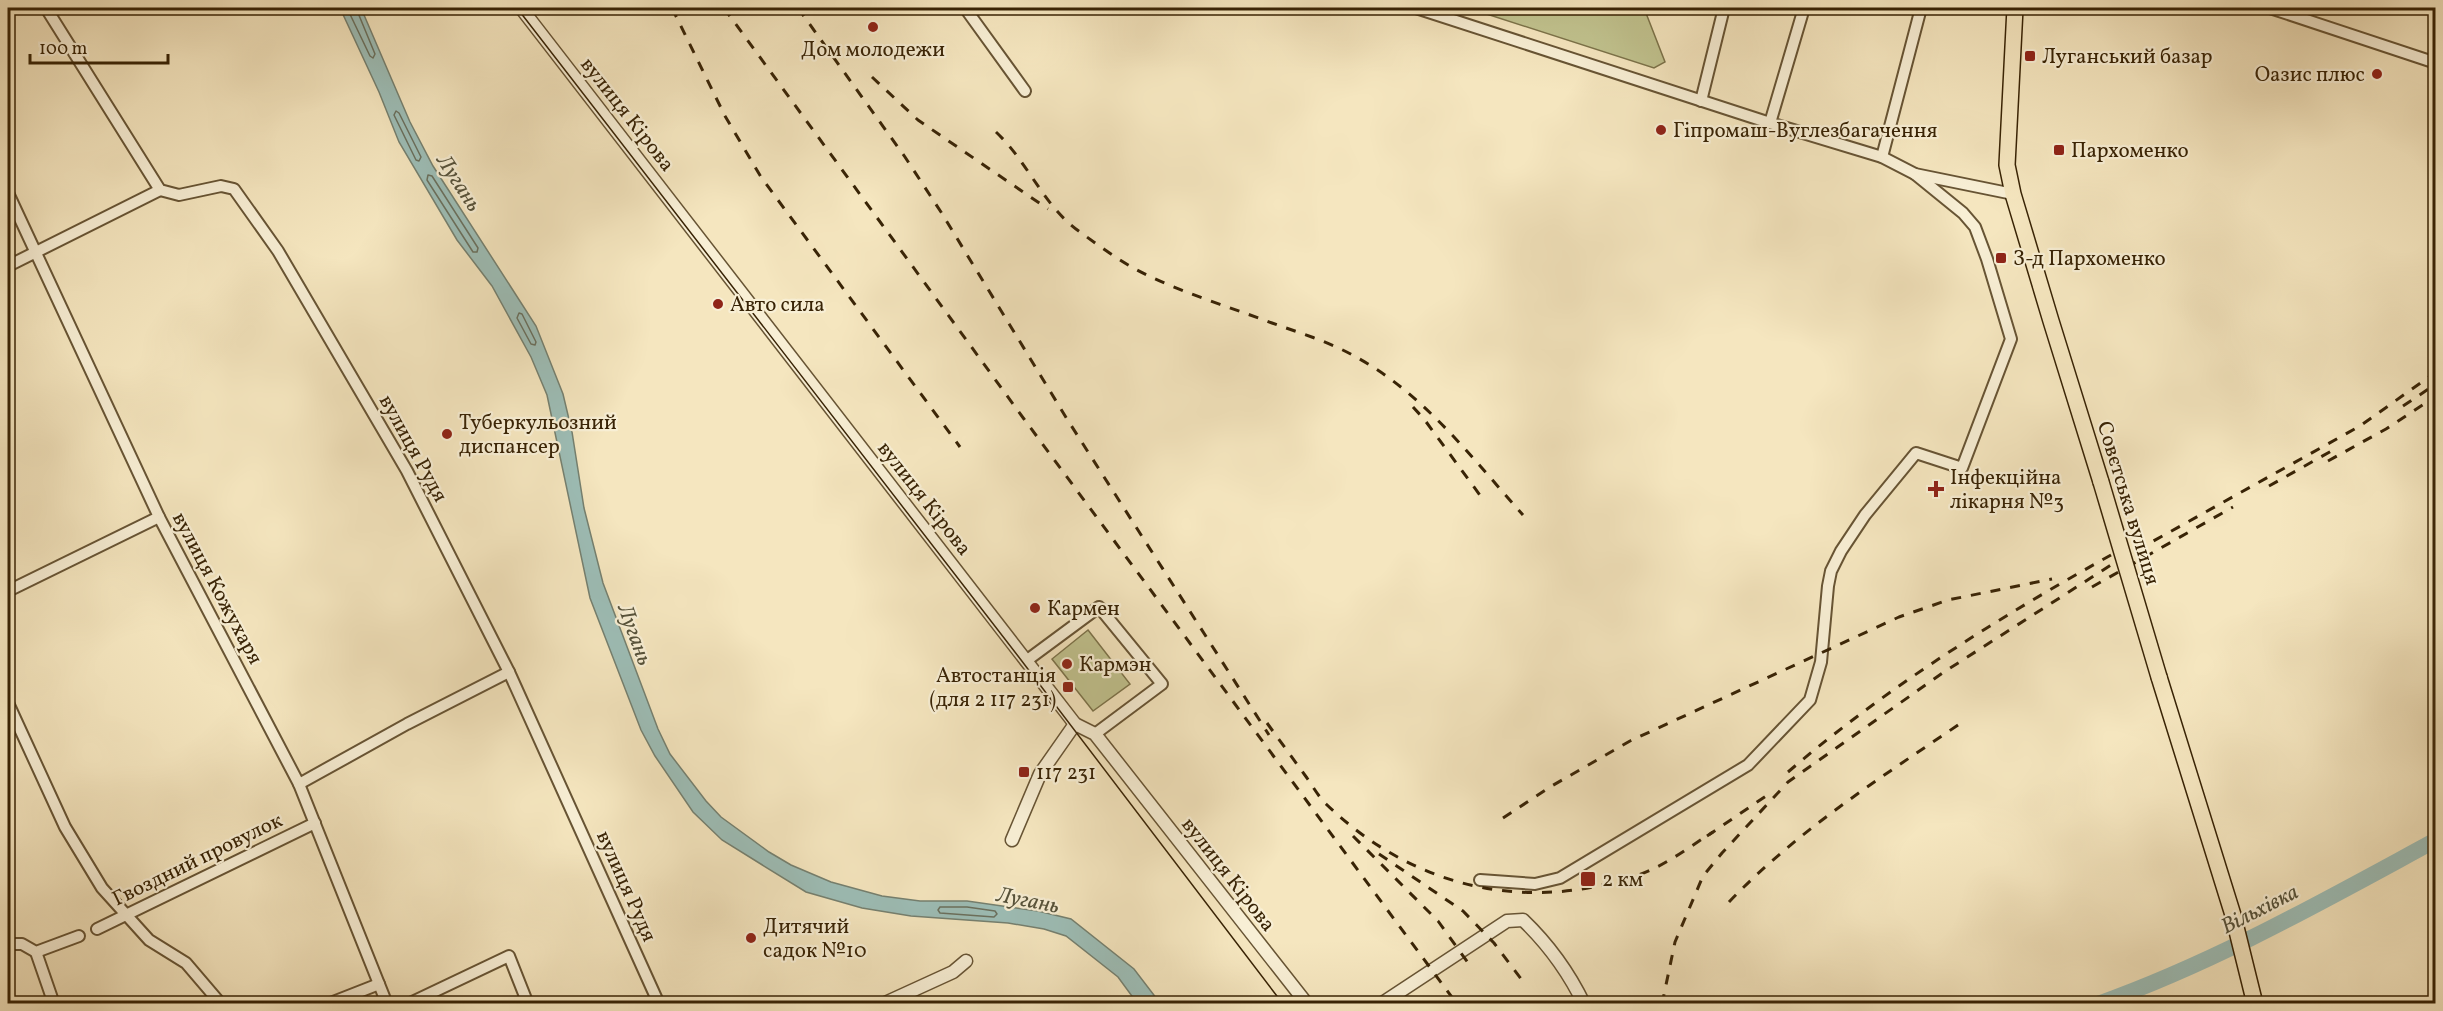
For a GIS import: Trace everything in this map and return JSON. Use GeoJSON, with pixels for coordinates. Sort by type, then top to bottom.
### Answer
{"type":"FeatureCollection","features":[{"type":"Feature","properties":{"kind":"main road","name":"Совєтська вулиця"},"geometry":{"type":"LineString","coordinates":[[2014,8],[2007,165],[2013,194],[2233,915],[2250,975],[2255,1004]]}},
{"type":"Feature","properties":{"kind":"street"},"geometry":{"type":"LineString","coordinates":[[8,266],[160,190],[46,8]]}},
{"type":"Feature","properties":{"kind":"street","name":"вулиця Кірова"},"geometry":{"type":"LineString","coordinates":[[521,8],[1075,724],[1095,734],[1307,1004]]}},
{"type":"Feature","properties":{"kind":"street"},"geometry":{"type":"LineString","coordinates":[[965,8],[1025,91]]}},
{"type":"Feature","properties":{"kind":"street"},"geometry":{"type":"LineString","coordinates":[[1416,8],[1882,157],[1915,174],[1963,213],[1975,227],[2012,339],[1962,468],[1916,453],[1865,515],[1841,550],[1831,572],[1828,586],[1821,662],[1810,700],[1748,765],[1560,878],[1535,884],[1480,880]]}},
{"type":"Feature","properties":{"kind":"street"},"geometry":{"type":"LineString","coordinates":[[1701,100],[1724,8]]}},
{"type":"Feature","properties":{"kind":"street"},"geometry":{"type":"LineString","coordinates":[[1770,123],[1804,8]]}},
{"type":"Feature","properties":{"kind":"street"},"geometry":{"type":"LineString","coordinates":[[1882,157],[1921,8]]}},
{"type":"Feature","properties":{"kind":"street"},"geometry":{"type":"LineString","coordinates":[[2270,8],[2436,63]]}},
{"type":"Feature","properties":{"kind":"street"},"geometry":{"type":"LineString","coordinates":[[2298,17],[2307,8]]}},
{"type":"Feature","properties":{"kind":"street"},"geometry":{"type":"LineString","coordinates":[[1915,174],[2013,194]]}},
{"type":"Feature","properties":{"kind":"street","name":"вулиця Рудя"},"geometry":{"type":"LineString","coordinates":[[160,190],[179,195],[221,186],[234,189],[278,251],[407,471],[509,672],[659,1004]]}},
{"type":"Feature","properties":{"kind":"street","name":"вулиця Кожухаря"},"geometry":{"type":"LineString","coordinates":[[8,193],[159,517],[299,784],[387,1004]]}},
{"type":"Feature","properties":{"kind":"street"},"geometry":{"type":"LineString","coordinates":[[8,591],[159,517]]}},
{"type":"Feature","properties":{"kind":"street"},"geometry":{"type":"LineString","coordinates":[[1026,661],[1099,607],[1162,684],[1095,734]]}},
{"type":"Feature","properties":{"kind":"street"},"geometry":{"type":"LineString","coordinates":[[299,784],[407,724],[509,672]]}},
{"type":"Feature","properties":{"kind":"street"},"geometry":{"type":"LineString","coordinates":[[8,703],[65,827],[102,888],[149,940],[186,963],[221,1004]]}},
{"type":"Feature","properties":{"kind":"street"},"geometry":{"type":"LineString","coordinates":[[1012,840],[1040,774],[1075,724]]}},
{"type":"Feature","properties":{"kind":"street","name":"Гвоздний провулок"},"geometry":{"type":"LineString","coordinates":[[97,929],[315,823]]}},
{"type":"Feature","properties":{"kind":"street"},"geometry":{"type":"LineString","coordinates":[[1381,1004],[1507,921],[1523,920],[1540,936],[1574,982],[1584,1004]]}},
{"type":"Feature","properties":{"kind":"street"},"geometry":{"type":"LineString","coordinates":[[36,951],[79,936]]}},
{"type":"Feature","properties":{"kind":"street"},"geometry":{"type":"LineString","coordinates":[[8,944],[22,944],[36,951],[54,1004]]}},
{"type":"Feature","properties":{"kind":"street"},"geometry":{"type":"LineString","coordinates":[[408,1004],[509,956],[528,1004]]}},
{"type":"Feature","properties":{"kind":"street"},"geometry":{"type":"LineString","coordinates":[[883,1004],[953,972],[966,961]]}},
{"type":"Feature","properties":{"kind":"street"},"geometry":{"type":"LineString","coordinates":[[328,1004],[379,984]]}},
{"type":"Feature","properties":{"kind":"green space"},"geometry":{"type":"Polygon","coordinates":[[[1468,8],[1644,8],[1665,62],[1654,68],[1468,8]]]}},
{"type":"Feature","properties":{"kind":"green space"},"geometry":{"type":"Polygon","coordinates":[[[1088,630],[1130,684],[1093,711],[1052,659],[1088,630]]]}},
{"type":"Feature","properties":{"kind":"water"},"geometry":{"type":"Polygon","coordinates":[[[340,8],[361,8],[410,122],[433,166],[536,326],[563,394],[572,432],[584,508],[603,583],[658,729],[670,754],[706,801],[721,817],[769,852],[791,865],[831,882],[882,896],[920,901],[967,901],[1038,911],[1071,919],[1134,969],[1160,1003],[1137,1003],[1118,977],[1066,936],[1044,929],[1008,923],[911,916],[862,908],[806,892],[722,840],[693,812],[655,756],[641,730],[590,598],[547,395],[531,357],[492,286],[457,240],[399,142],[379,92],[340,8]]]}},
{"type":"Feature","properties":{"kind":"waterway","name":"Вільхівка"},"geometry":{"type":"LineString","coordinates":[[2098,1004],[2185,969],[2270,929],[2436,840]]}},
{"type":"Feature","properties":{"kind":"tram line"},"geometry":{"type":"LineString","coordinates":[[517,8],[1018,656],[1283,1004]]}},
{"type":"Feature","properties":{"kind":"railway"},"geometry":{"type":"LineString","coordinates":[[672,8],[725,116],[761,177],[960,447]]}},
{"type":"Feature","properties":{"kind":"railway"},"geometry":{"type":"LineString","coordinates":[[724,8],[1024,419],[1457,1004]]}},
{"type":"Feature","properties":{"kind":"railway"},"geometry":{"type":"LineString","coordinates":[[798,8],[905,157],[941,212],[1067,419],[1269,735]]}},
{"type":"Feature","properties":{"kind":"railway"},"geometry":{"type":"LineString","coordinates":[[872,77],[918,120],[1048,209]]}},
{"type":"Feature","properties":{"kind":"railway"},"geometry":{"type":"LineString","coordinates":[[996,132],[1008,144],[1067,222],[1122,261],[1186,292],[1315,338],[1356,357],[1381,372],[1404,389],[1446,428],[1523,515]]}},
{"type":"Feature","properties":{"kind":"railway"},"geometry":{"type":"LineString","coordinates":[[1662,1004],[1675,942],[1703,876],[1788,782],[1944,672],[2114,563],[2360,426],[2436,372]]}},
{"type":"Feature","properties":{"kind":"railway"},"geometry":{"type":"LineString","coordinates":[[2403,406],[2436,384]]}},
{"type":"Feature","properties":{"kind":"railway"},"geometry":{"type":"LineString","coordinates":[[2328,461],[2386,429],[2436,396]]}},
{"type":"Feature","properties":{"kind":"railway"},"geometry":{"type":"LineString","coordinates":[[1413,407],[1485,502]]}},
{"type":"Feature","properties":{"kind":"railway"},"geometry":{"type":"LineString","coordinates":[[2269,486],[2335,449]]}},
{"type":"Feature","properties":{"kind":"railway"},"geometry":{"type":"LineString","coordinates":[[2092,587],[2233,507]]}},
{"type":"Feature","properties":{"kind":"railway"},"geometry":{"type":"LineString","coordinates":[[1788,772],[1864,711],[1944,655],[2111,555]]}},
{"type":"Feature","properties":{"kind":"railway"},"geometry":{"type":"LineString","coordinates":[[1503,818],[1550,787],[1630,741],[1899,617],[1948,600],[2052,579]]}},
{"type":"Feature","properties":{"kind":"railway"},"geometry":{"type":"LineString","coordinates":[[1267,723],[1323,801],[1359,832],[1395,856],[1432,873],[1472,885],[1512,892],[1553,892],[1595,887],[1648,871],[1713,832]]}},
{"type":"Feature","properties":{"kind":"railway"},"geometry":{"type":"LineString","coordinates":[[1729,902],[1755,876],[1811,829],[1870,785],[1961,723]]}},
{"type":"Feature","properties":{"kind":"railway"},"geometry":{"type":"LineString","coordinates":[[1707,836],[1769,794]]}},
{"type":"Feature","properties":{"kind":"railway"},"geometry":{"type":"LineString","coordinates":[[1353,836],[1438,921],[1471,967]]}},
{"type":"Feature","properties":{"kind":"railway"},"geometry":{"type":"LineString","coordinates":[[1379,854],[1463,911],[1494,943],[1525,984]]}},
{"type":"Feature","properties":{"kind":"place","name":"Дом молодежи"},"geometry":{"type":"Point","coordinates":[873,27]}},
{"type":"Feature","properties":{"kind":"place","name":"Луганський базар"},"geometry":{"type":"Point","coordinates":[2030,56]}},
{"type":"Feature","properties":{"kind":"place","name":"Оазис плюс"},"geometry":{"type":"Point","coordinates":[2377,74]}},
{"type":"Feature","properties":{"kind":"place","name":"Гіпромаш-Вуглезбагачення"},"geometry":{"type":"Point","coordinates":[1661,130]}},
{"type":"Feature","properties":{"kind":"place","name":"Пархоменко"},"geometry":{"type":"Point","coordinates":[2059,150]}},
{"type":"Feature","properties":{"kind":"place","name":"З-д Пархоменко"},"geometry":{"type":"Point","coordinates":[2001,258]}},
{"type":"Feature","properties":{"kind":"place","name":"Авто сила"},"geometry":{"type":"Point","coordinates":[718,304]}},
{"type":"Feature","properties":{"kind":"place","name":"Туберкульозний диспансер"},"geometry":{"type":"Point","coordinates":[447,434]}},
{"type":"Feature","properties":{"kind":"place","name":"Інфекційна лікарня №3"},"geometry":{"type":"Point","coordinates":[1936,489]}},
{"type":"Feature","properties":{"kind":"place","name":"Кармен"},"geometry":{"type":"Point","coordinates":[1035,608]}},
{"type":"Feature","properties":{"kind":"place","name":"Кармэн"},"geometry":{"type":"Point","coordinates":[1067,664]}},
{"type":"Feature","properties":{"kind":"place","name":"Автостанція (для 2 117 231)"},"geometry":{"type":"Point","coordinates":[1068,687]}},
{"type":"Feature","properties":{"kind":"place","name":"117 231"},"geometry":{"type":"Point","coordinates":[1024,772]}},
{"type":"Feature","properties":{"kind":"place","name":"2 км"},"geometry":{"type":"Point","coordinates":[1588,879]}},
{"type":"Feature","properties":{"kind":"place","name":"Дитячий садок №10"},"geometry":{"type":"Point","coordinates":[751,938]}},
{"type":"Feature","properties":{"kind":"water label","name":"Лугань"},"geometry":{"type":"Point","coordinates":[460,182]}},
{"type":"Feature","properties":{"kind":"water label","name":"Лугань"},"geometry":{"type":"Point","coordinates":[636,634]}},
{"type":"Feature","properties":{"kind":"water label","name":"Лугань"},"geometry":{"type":"Point","coordinates":[1028,899]}}]}
